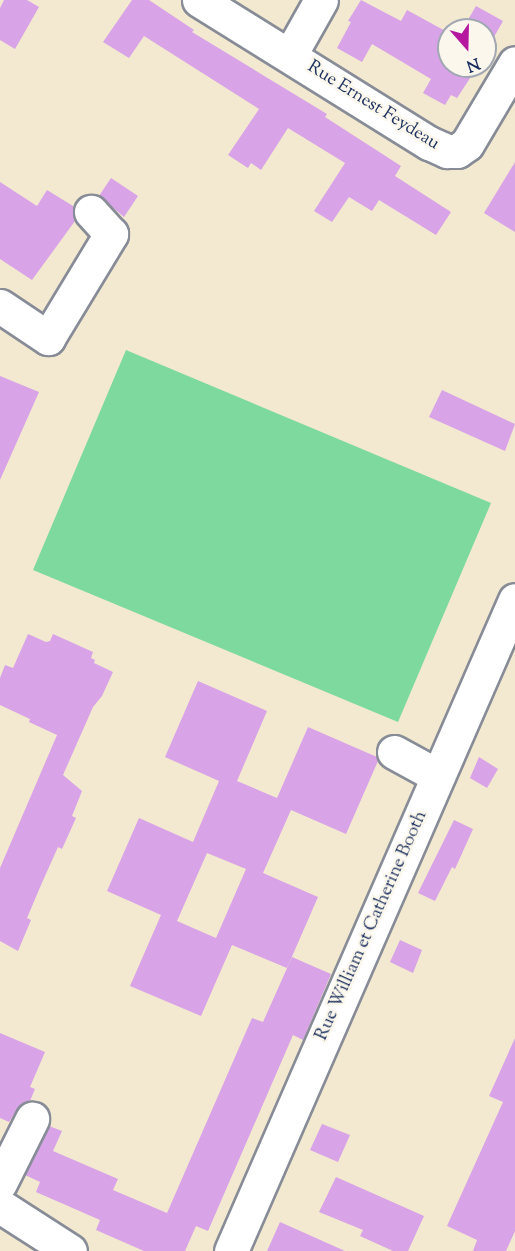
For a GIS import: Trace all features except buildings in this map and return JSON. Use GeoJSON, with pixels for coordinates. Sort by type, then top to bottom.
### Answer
{"type":"FeatureCollection","features":[{"type":"Feature","properties":{"kind":"street","name":"Rue Ernest Feydeau"},"geometry":{"type":"LineString","coordinates":[[199,0],[429,143],[457,152],[467,144],[484,119],[515,63]]}},
{"type":"Feature","properties":{"kind":"street"},"geometry":{"type":"LineString","coordinates":[[290,55],[321,0]]}},
{"type":"Feature","properties":{"kind":"street"},"geometry":{"type":"LineString","coordinates":[[0,306],[48,338],[111,234],[91,213]]}},
{"type":"Feature","properties":{"kind":"street","name":"Rue William et Catherine Booth"},"geometry":{"type":"LineString","coordinates":[[231,1251],[515,600]]}},
{"type":"Feature","properties":{"kind":"street"},"geometry":{"type":"LineString","coordinates":[[394,752],[438,776]]}},
{"type":"Feature","properties":{"kind":"street"},"geometry":{"type":"LineString","coordinates":[[0,1183],[32,1119]]}},
{"type":"Feature","properties":{"kind":"street"},"geometry":{"type":"LineString","coordinates":[[0,1206],[70,1251]]}},
{"type":"Feature","properties":{"kind":"green space"},"geometry":{"type":"Polygon","coordinates":[[[126,350],[491,503],[398,722],[33,570],[126,350]]]}}]}
